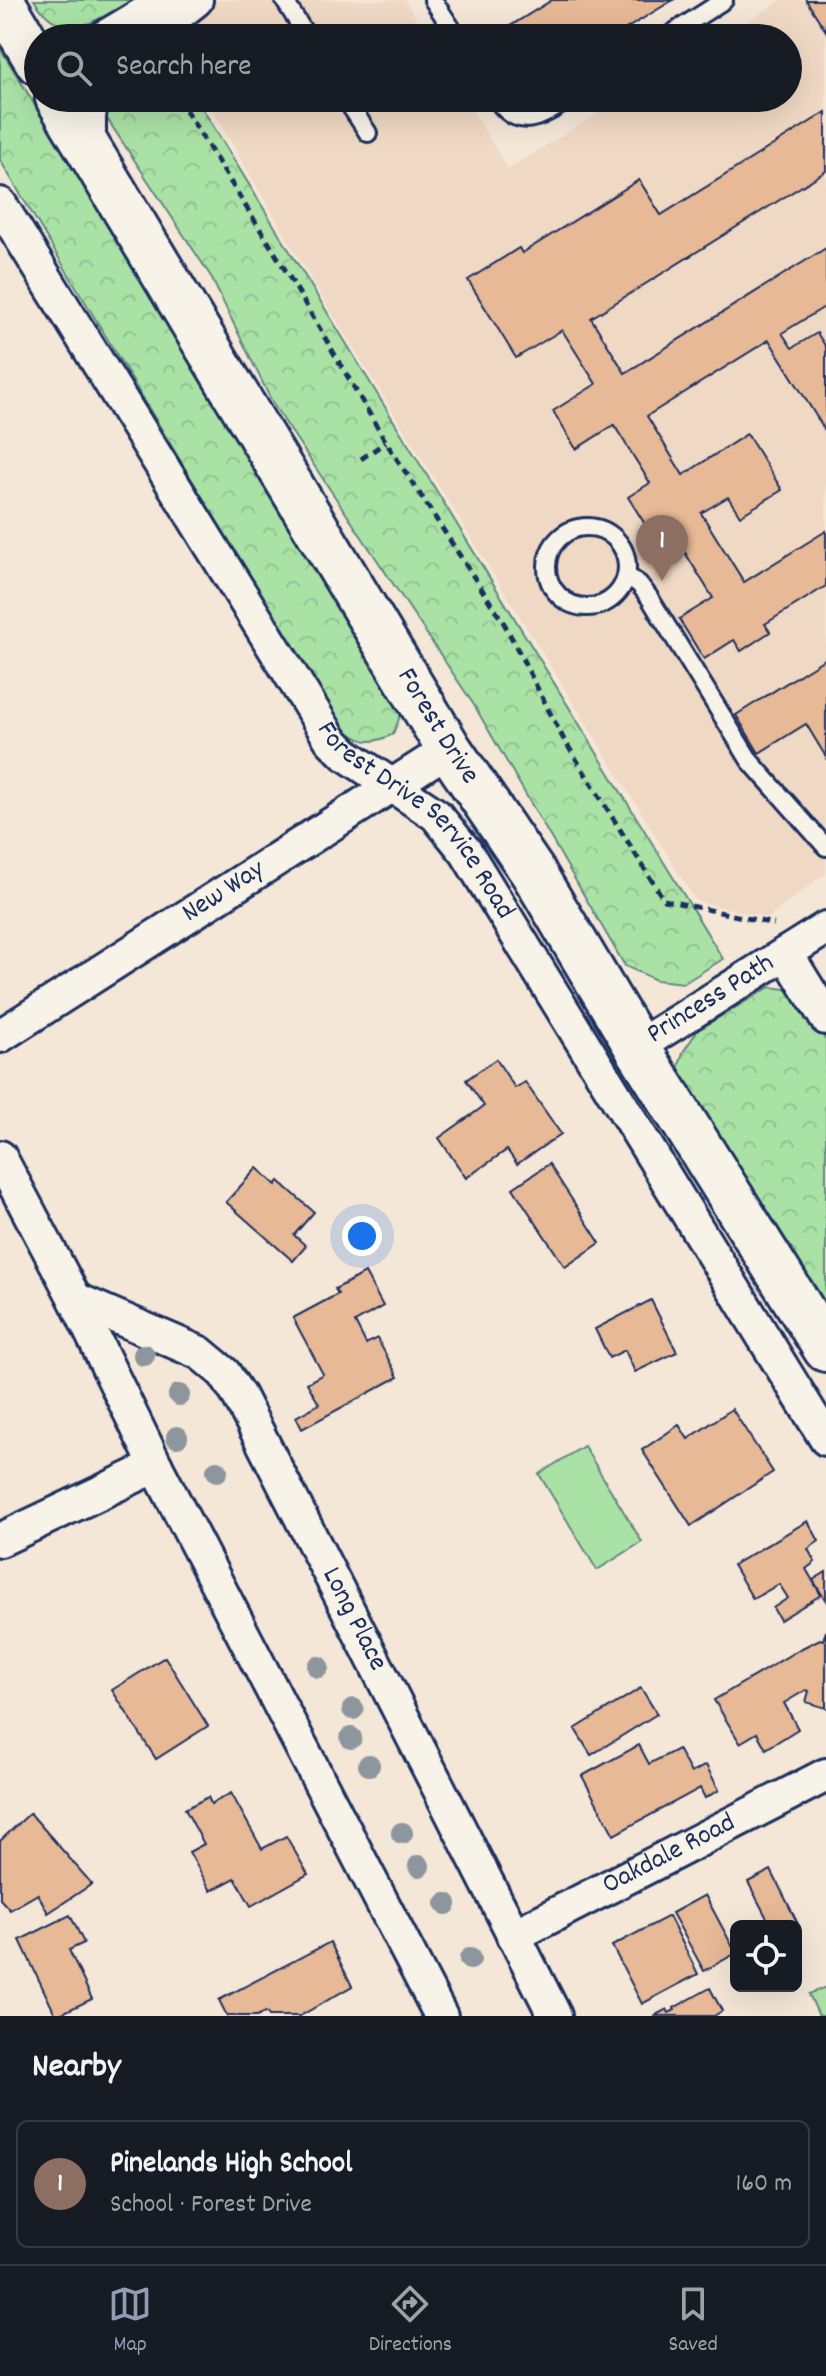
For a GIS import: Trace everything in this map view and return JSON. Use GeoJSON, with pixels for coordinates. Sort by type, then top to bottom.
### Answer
{"type":"FeatureCollection","features":[{"type":"Feature","properties":{"kind":"main road"},"geometry":{"type":"LineString","coordinates":[[1,0],[24,39]]}},
{"type":"Feature","properties":{"kind":"main road","name":"Forest Drive"},"geometry":{"type":"LineString","coordinates":[[66,112],[449,749],[534,874],[637,1047],[826,1349]]}},
{"type":"Feature","properties":{"kind":"street"},"geometry":{"type":"LineString","coordinates":[[127,24],[167,0]]}},
{"type":"Feature","properties":{"kind":"street"},"geometry":{"type":"LineString","coordinates":[[166,24],[196,0]]}},
{"type":"Feature","properties":{"kind":"street"},"geometry":{"type":"LineString","coordinates":[[89,150],[90,112]]}},
{"type":"Feature","properties":{"kind":"street","name":"Forest Drive Service Road"},"geometry":{"type":"LineString","coordinates":[[0,204],[331,740],[345,754],[436,815],[466,852],[826,1439]]}},
{"type":"Feature","properties":{"kind":"street","name":"New Way"},"geometry":{"type":"LineString","coordinates":[[0,1036],[449,749]]}},
{"type":"Feature","properties":{"kind":"street","name":"Princess Path"},"geometry":{"type":"LineString","coordinates":[[637,1047],[785,939],[826,928]]}},
{"type":"Feature","properties":{"kind":"street"},"geometry":{"type":"LineString","coordinates":[[785,939],[826,1018]]}},
{"type":"Feature","properties":{"kind":"street"},"geometry":{"type":"LineString","coordinates":[[0,1157],[441,2016]]}},
{"type":"Feature","properties":{"kind":"street","name":"Long Place"},"geometry":{"type":"LineString","coordinates":[[75,1299],[200,1353],[224,1373],[246,1410],[555,2016]]}},
{"type":"Feature","properties":{"kind":"street"},"geometry":{"type":"LineString","coordinates":[[0,1540],[156,1466]]}},
{"type":"Feature","properties":{"kind":"street","name":"Oakdale Road"},"geometry":{"type":"LineString","coordinates":[[513,1936],[826,1775]]}},
{"type":"Feature","properties":{"kind":"lane"},"geometry":{"type":"LineString","coordinates":[[284,0],[299,24]]}},
{"type":"Feature","properties":{"kind":"lane"},"geometry":{"type":"LineString","coordinates":[[433,0],[449,24]]}},
{"type":"Feature","properties":{"kind":"lane"},"geometry":{"type":"LineString","coordinates":[[687,24],[724,0]]}},
{"type":"Feature","properties":{"kind":"lane"},"geometry":{"type":"LineString","coordinates":[[354,112],[368,133]]}},
{"type":"Feature","properties":{"kind":"lane"},"geometry":{"type":"LineString","coordinates":[[509,112],[513,117],[529,120],[549,112]]}},
{"type":"Feature","properties":{"kind":"lane"},"geometry":{"type":"LineString","coordinates":[[627,576],[622,589],[603,605],[578,607],[566,602],[550,584],[548,558],[553,547],[571,530],[597,528],[618,541],[624,551],[627,576],[639,584],[649,597],[750,761],[826,847]]}},
{"type":"Feature","properties":{"kind":"path"},"geometry":{"type":"LineString","coordinates":[[187,112],[280,261],[386,442],[505,625],[563,738],[664,900],[785,939]]}},
{"type":"Feature","properties":{"kind":"path"},"geometry":{"type":"LineString","coordinates":[[361,459],[386,442]]}},
{"type":"Feature","properties":{"kind":"shaded area"},"geometry":{"type":"Polygon","coordinates":[[[147,0],[405,0],[420,24],[162,24],[147,0]]]}},
{"type":"Feature","properties":{"kind":"shaded area"},"geometry":{"type":"Polygon","coordinates":[[[782,0],[826,0],[826,873],[768,918],[696,901],[317,289],[213,112],[473,112],[508,169],[600,112],[802,112],[802,24],[743,24],[782,0]]]}},
{"type":"Feature","properties":{"kind":"green space"},"geometry":{"type":"Polygon","coordinates":[[[34,0],[134,0],[84,24],[61,24],[45,15],[34,0]]]}},
{"type":"Feature","properties":{"kind":"green space"},"geometry":{"type":"Polygon","coordinates":[[[0,48],[24,87],[24,112],[39,112],[398,697],[401,714],[393,734],[377,740],[364,740],[339,725],[0,160],[0,48]]]}},
{"type":"Feature","properties":{"kind":"green space"},"geometry":{"type":"Polygon","coordinates":[[[107,112],[205,112],[723,959],[684,983],[656,980],[625,966],[474,705],[273,404],[210,275],[106,117],[107,112]]]}},
{"type":"Feature","properties":{"kind":"green space"},"geometry":{"type":"Polygon","coordinates":[[[770,987],[786,989],[800,998],[826,1041],[826,1312],[678,1069],[683,1052],[698,1030],[770,987]]]}},
{"type":"Feature","properties":{"kind":"green space"},"geometry":{"type":"Polygon","coordinates":[[[584,1446],[642,1542],[597,1570],[539,1474],[584,1446]]]}},
{"type":"Feature","properties":{"kind":"green space"},"geometry":{"type":"Polygon","coordinates":[[[826,1987],[826,2016],[819,2016],[809,1994],[826,1987]]]}},
{"type":"Feature","properties":{"kind":"building"},"geometry":{"type":"Polygon","coordinates":[[[552,0],[673,0],[634,24],[513,24],[552,0]]]}},
{"type":"Feature","properties":{"kind":"building"},"geometry":{"type":"Polygon","coordinates":[[[806,0],[826,0],[826,31],[806,0]]]}},
{"type":"Feature","properties":{"kind":"building"},"geometry":{"type":"Polygon","coordinates":[[[826,112],[826,171],[591,318],[625,373],[826,248],[826,306],[782,333],[792,348],[817,333],[826,347],[826,432],[769,340],[647,416],[683,475],[747,434],[782,490],[740,516],[728,497],[701,513],[744,582],[826,531],[826,586],[765,624],[770,632],[741,651],[734,640],[704,659],[679,619],[713,598],[684,551],[668,561],[628,497],[650,483],[614,425],[576,449],[553,411],[596,384],[562,330],[516,358],[468,280],[519,248],[522,253],[639,180],[661,215],[826,112]]]}},
{"type":"Feature","properties":{"kind":"building"},"geometry":{"type":"Polygon","coordinates":[[[826,658],[826,757],[806,724],[759,753],[736,715],[826,658]]]}},
{"type":"Feature","properties":{"kind":"building"},"geometry":{"type":"Polygon","coordinates":[[[496,1059],[515,1088],[525,1082],[561,1134],[517,1164],[507,1150],[466,1178],[439,1138],[484,1106],[466,1080],[496,1059]]]}},
{"type":"Feature","properties":{"kind":"building"},"geometry":{"type":"Polygon","coordinates":[[[549,1164],[600,1243],[565,1267],[513,1188],[549,1164]]]}},
{"type":"Feature","properties":{"kind":"building"},"geometry":{"type":"Polygon","coordinates":[[[257,1168],[276,1185],[279,1181],[314,1212],[294,1235],[306,1246],[293,1261],[226,1202],[257,1168]]]}},
{"type":"Feature","properties":{"kind":"building"},"geometry":{"type":"Polygon","coordinates":[[[365,1273],[383,1306],[355,1322],[366,1344],[377,1338],[398,1377],[302,1429],[296,1417],[319,1404],[307,1383],[323,1374],[293,1318],[338,1294],[335,1289],[365,1273]]]}},
{"type":"Feature","properties":{"kind":"building"},"geometry":{"type":"Polygon","coordinates":[[[651,1300],[677,1352],[635,1372],[625,1350],[609,1358],[595,1329],[651,1300]]]}},
{"type":"Feature","properties":{"kind":"building"},"geometry":{"type":"Polygon","coordinates":[[[732,1409],[773,1472],[691,1526],[642,1450],[679,1425],[688,1439],[732,1409]]]}},
{"type":"Feature","properties":{"kind":"building"},"geometry":{"type":"Polygon","coordinates":[[[808,1521],[819,1541],[808,1549],[815,1562],[806,1569],[821,1595],[780,1620],[773,1608],[788,1598],[779,1584],[753,1599],[733,1565],[808,1521]]]}},
{"type":"Feature","properties":{"kind":"building"},"geometry":{"type":"Polygon","coordinates":[[[826,1572],[826,1601],[813,1580],[826,1572]]]}},
{"type":"Feature","properties":{"kind":"building"},"geometry":{"type":"Polygon","coordinates":[[[826,1631],[826,1708],[806,1702],[809,1691],[806,1690],[784,1703],[798,1729],[766,1749],[757,1733],[740,1743],[714,1700],[800,1649],[823,1640],[826,1631]]]}},
{"type":"Feature","properties":{"kind":"building"},"geometry":{"type":"Polygon","coordinates":[[[165,1657],[208,1726],[156,1759],[112,1690],[165,1657]]]}},
{"type":"Feature","properties":{"kind":"building"},"geometry":{"type":"Polygon","coordinates":[[[641,1688],[657,1714],[591,1755],[575,1729],[641,1688]]]}},
{"type":"Feature","properties":{"kind":"building"},"geometry":{"type":"Polygon","coordinates":[[[639,1745],[649,1764],[678,1749],[691,1773],[706,1765],[719,1790],[705,1798],[700,1788],[614,1835],[582,1776],[639,1745]]]}},
{"type":"Feature","properties":{"kind":"building"},"geometry":{"type":"Polygon","coordinates":[[[231,1793],[262,1849],[286,1836],[308,1874],[251,1906],[235,1878],[211,1891],[189,1852],[204,1844],[185,1809],[208,1797],[211,1804],[231,1793]]]}},
{"type":"Feature","properties":{"kind":"building"},"geometry":{"type":"Polygon","coordinates":[[[30,1813],[92,1884],[48,1913],[38,1894],[10,1910],[0,1899],[0,1841],[30,1813]]]}},
{"type":"Feature","properties":{"kind":"building"},"geometry":{"type":"Polygon","coordinates":[[[771,1870],[796,1920],[768,1920],[748,1882],[771,1870]]]}},
{"type":"Feature","properties":{"kind":"building"},"geometry":{"type":"Polygon","coordinates":[[[705,1895],[730,1942],[730,1956],[704,1971],[672,1913],[705,1895]]]}},
{"type":"Feature","properties":{"kind":"building"},"geometry":{"type":"Polygon","coordinates":[[[70,1915],[84,1943],[69,1950],[92,1999],[56,2016],[20,1940],[70,1915]]]}},
{"type":"Feature","properties":{"kind":"building"},"geometry":{"type":"Polygon","coordinates":[[[669,1916],[698,1974],[642,2004],[612,1946],[669,1916]]]}},
{"type":"Feature","properties":{"kind":"building"},"geometry":{"type":"Polygon","coordinates":[[[330,1942],[352,1986],[300,2016],[269,2016],[266,2012],[257,2016],[227,2016],[219,2000],[330,1942]]]}},
{"type":"Feature","properties":{"kind":"building"},"geometry":{"type":"Polygon","coordinates":[[[710,1988],[722,2011],[714,2016],[654,2016],[667,2009],[669,2013],[675,2010],[710,1988]]]}},
{"type":"Feature","properties":{"kind":"place","name":"Pinelands High School"},"geometry":{"type":"Point","coordinates":[662,581]}}]}
